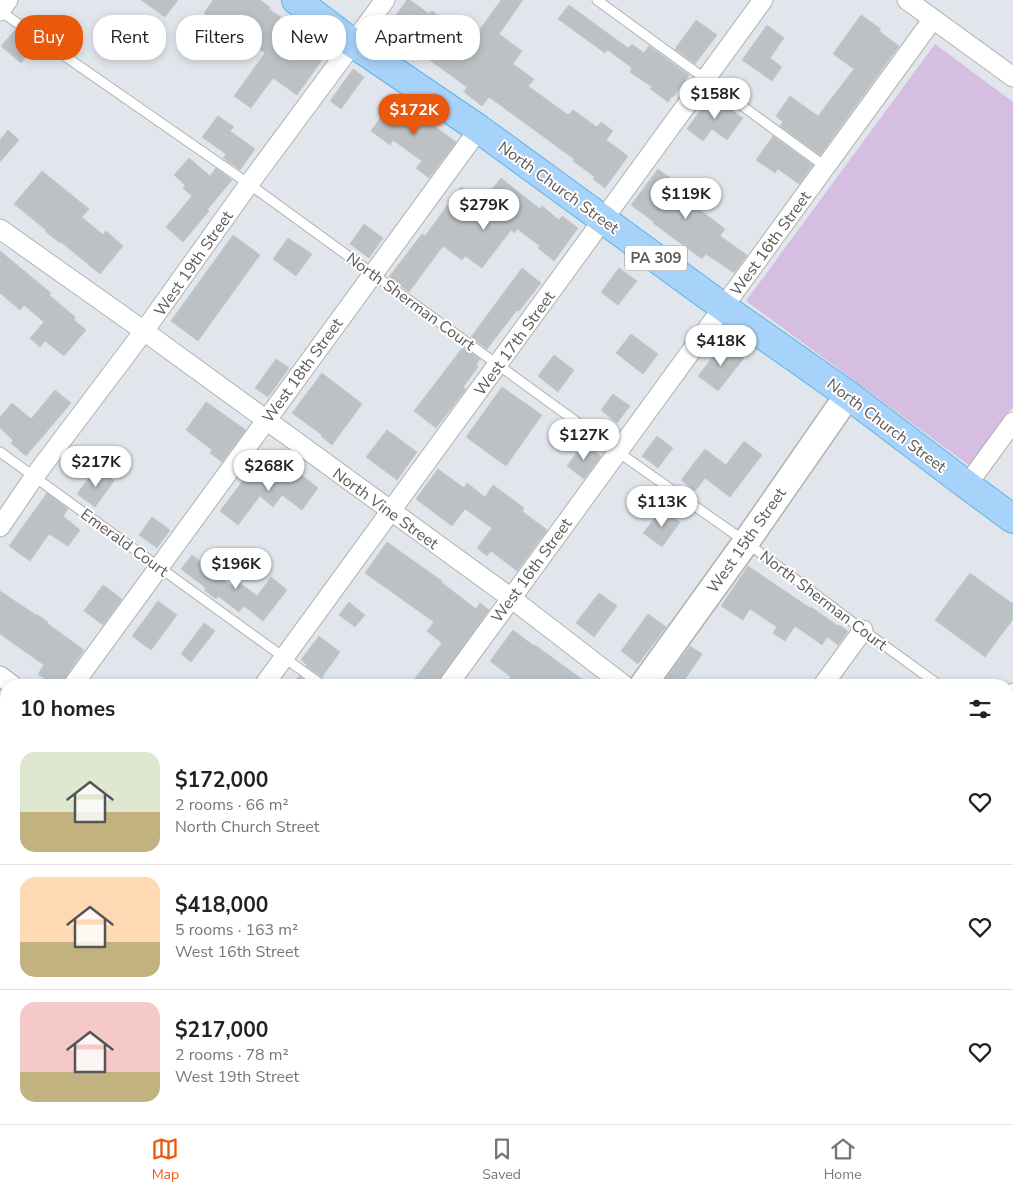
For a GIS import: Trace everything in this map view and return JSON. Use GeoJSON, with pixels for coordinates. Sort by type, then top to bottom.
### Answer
{"type":"FeatureCollection","features":[{"type":"Feature","properties":{"kind":"main road","name":"North Church Street"},"geometry":{"type":"LineString","coordinates":[[296,0],[354,44],[478,129],[723,307],[848,395],[1013,519]]}},
{"type":"Feature","properties":{"kind":"main road","name":"West 15th Street"},"geometry":{"type":"LineString","coordinates":[[647,679],[746,542],[848,395]]}},
{"type":"Feature","properties":{"kind":"street"},"geometry":{"type":"LineString","coordinates":[[0,11],[8,0]]}},
{"type":"Feature","properties":{"kind":"street","name":"West 19th Street"},"geometry":{"type":"LineString","coordinates":[[0,527],[34,477],[144,331],[249,184],[385,0]]}},
{"type":"Feature","properties":{"kind":"street","name":"West 17th Street"},"geometry":{"type":"LineString","coordinates":[[268,679],[763,0]]}},
{"type":"Feature","properties":{"kind":"street"},"geometry":{"type":"LineString","coordinates":[[907,0],[1013,78]]}},
{"type":"Feature","properties":{"kind":"street","name":"West 16th Street"},"geometry":{"type":"LineString","coordinates":[[452,679],[933,19]]}},
{"type":"Feature","properties":{"kind":"street","name":"West 18th Street"},"geometry":{"type":"LineString","coordinates":[[77,679],[478,129]]}},
{"type":"Feature","properties":{"kind":"street","name":"North Vine Street"},"geometry":{"type":"LineString","coordinates":[[0,229],[144,331],[511,598],[616,679]]}},
{"type":"Feature","properties":{"kind":"street"},"geometry":{"type":"LineString","coordinates":[[967,485],[1013,422]]}},
{"type":"Feature","properties":{"kind":"street"},"geometry":{"type":"LineString","coordinates":[[827,679],[864,630]]}},
{"type":"Feature","properties":{"kind":"lane"},"geometry":{"type":"LineString","coordinates":[[597,0],[826,167]]}},
{"type":"Feature","properties":{"kind":"lane","name":"North Sherman Court"},"geometry":{"type":"LineString","coordinates":[[0,11],[249,184],[618,452],[746,542],[931,679]]}},
{"type":"Feature","properties":{"kind":"lane","name":"Emerald Court"},"geometry":{"type":"LineString","coordinates":[[0,452],[314,679]]}},
{"type":"Feature","properties":{"kind":"shaded area"},"geometry":{"type":"Polygon","coordinates":[[[935,44],[1013,102],[1013,407],[970,466],[746,301],[935,44]]]}},
{"type":"Feature","properties":{"kind":"building"},"geometry":{"type":"Polygon","coordinates":[[[141,0],[178,0],[166,16],[141,0]]]}},
{"type":"Feature","properties":{"kind":"building"},"geometry":{"type":"Polygon","coordinates":[[[213,0],[260,0],[278,15],[272,15],[272,60],[322,60],[297,95],[273,78],[251,108],[234,96],[260,60],[262,60],[265,53],[262,51],[262,15],[207,15],[204,13],[213,0]]]}},
{"type":"Feature","properties":{"kind":"building"},"geometry":{"type":"Polygon","coordinates":[[[407,0],[410,0],[429,14],[432,11],[438,15],[396,15],[407,0]]]}},
{"type":"Feature","properties":{"kind":"building"},"geometry":{"type":"Polygon","coordinates":[[[501,0],[523,0],[499,34],[522,51],[513,64],[534,79],[528,86],[568,115],[573,110],[597,127],[601,122],[613,131],[606,140],[628,156],[605,188],[593,179],[595,177],[573,161],[574,159],[489,97],[482,106],[464,92],[467,87],[430,60],[480,60],[480,29],[501,0]]]}},
{"type":"Feature","properties":{"kind":"building"},"geometry":{"type":"Polygon","coordinates":[[[569,5],[628,48],[632,44],[644,53],[649,46],[689,75],[668,102],[650,89],[652,87],[630,72],[632,68],[608,50],[605,53],[558,19],[569,5]]]}},
{"type":"Feature","properties":{"kind":"building"},"geometry":{"type":"Polygon","coordinates":[[[861,15],[881,29],[879,31],[899,46],[820,155],[780,126],[783,122],[776,116],[790,96],[818,116],[854,69],[833,54],[861,15]]]}},
{"type":"Feature","properties":{"kind":"building"},"geometry":{"type":"Polygon","coordinates":[[[696,20],[717,35],[695,64],[675,49],[696,20]]]}},
{"type":"Feature","properties":{"kind":"building"},"geometry":{"type":"Polygon","coordinates":[[[767,25],[784,38],[770,58],[782,67],[772,81],[742,60],[767,25]]]}},
{"type":"Feature","properties":{"kind":"building"},"geometry":{"type":"Polygon","coordinates":[[[15,30],[15,58],[1,46],[15,30]]]}},
{"type":"Feature","properties":{"kind":"building"},"geometry":{"type":"Polygon","coordinates":[[[353,69],[364,77],[341,109],[330,101],[353,69]]]}},
{"type":"Feature","properties":{"kind":"building"},"geometry":{"type":"Polygon","coordinates":[[[711,96],[743,118],[727,140],[712,129],[703,141],[687,129],[711,96]]]}},
{"type":"Feature","properties":{"kind":"building"},"geometry":{"type":"Polygon","coordinates":[[[393,99],[415,115],[417,112],[456,142],[429,178],[416,168],[422,161],[393,140],[390,145],[371,131],[393,99]]]}},
{"type":"Feature","properties":{"kind":"building"},"geometry":{"type":"Polygon","coordinates":[[[218,116],[234,127],[230,131],[255,149],[240,170],[223,158],[226,154],[202,137],[218,116]]]}},
{"type":"Feature","properties":{"kind":"building"},"geometry":{"type":"Polygon","coordinates":[[[8,130],[19,140],[0,162],[0,140],[8,130]]]}},
{"type":"Feature","properties":{"kind":"building"},"geometry":{"type":"Polygon","coordinates":[[[773,136],[813,165],[799,184],[778,169],[775,173],[756,160],[773,136]]]}},
{"type":"Feature","properties":{"kind":"building"},"geometry":{"type":"Polygon","coordinates":[[[189,158],[210,176],[216,168],[232,180],[183,242],[166,227],[192,196],[183,188],[185,185],[174,175],[189,158]]]}},
{"type":"Feature","properties":{"kind":"building"},"geometry":{"type":"Polygon","coordinates":[[[658,169],[681,186],[685,180],[701,192],[692,204],[725,229],[720,236],[747,255],[734,273],[706,254],[702,259],[631,205],[658,169]]]}},
{"type":"Feature","properties":{"kind":"building"},"geometry":{"type":"Polygon","coordinates":[[[42,171],[89,209],[82,217],[103,235],[106,231],[123,246],[100,274],[14,204],[42,171]]]}},
{"type":"Feature","properties":{"kind":"building"},"geometry":{"type":"Polygon","coordinates":[[[501,178],[540,209],[542,206],[559,220],[562,216],[578,228],[554,261],[538,248],[540,246],[517,229],[515,233],[511,230],[482,268],[465,256],[462,260],[443,246],[409,292],[389,277],[422,234],[425,236],[461,187],[482,202],[501,178]]]}},
{"type":"Feature","properties":{"kind":"building"},"geometry":{"type":"Polygon","coordinates":[[[364,224],[383,238],[369,258],[350,244],[364,224]]]}},
{"type":"Feature","properties":{"kind":"building"},"geometry":{"type":"Polygon","coordinates":[[[233,235],[260,255],[198,341],[171,321],[233,235]]]}},
{"type":"Feature","properties":{"kind":"building"},"geometry":{"type":"Polygon","coordinates":[[[288,238],[312,254],[296,276],[273,259],[288,238]]]}},
{"type":"Feature","properties":{"kind":"building"},"geometry":{"type":"Polygon","coordinates":[[[0,251],[51,293],[49,295],[75,317],[74,320],[86,330],[64,356],[45,341],[40,347],[30,338],[44,322],[24,305],[20,310],[0,293],[0,251]]]}},
{"type":"Feature","properties":{"kind":"building"},"geometry":{"type":"Polygon","coordinates":[[[522,268],[541,283],[487,349],[471,337],[522,268]]]}},
{"type":"Feature","properties":{"kind":"building"},"geometry":{"type":"Polygon","coordinates":[[[619,268],[637,281],[618,305],[601,292],[619,268]]]}},
{"type":"Feature","properties":{"kind":"building"},"geometry":{"type":"Polygon","coordinates":[[[631,334],[658,354],[643,374],[616,353],[631,334]]]}},
{"type":"Feature","properties":{"kind":"building"},"geometry":{"type":"Polygon","coordinates":[[[724,343],[744,358],[718,391],[698,376],[724,343]]]}},
{"type":"Feature","properties":{"kind":"building"},"geometry":{"type":"Polygon","coordinates":[[[463,347],[480,359],[476,365],[478,367],[463,387],[466,389],[436,428],[414,411],[463,347]]]}},
{"type":"Feature","properties":{"kind":"building"},"geometry":{"type":"Polygon","coordinates":[[[554,355],[574,370],[558,392],[538,376],[554,355]]]}},
{"type":"Feature","properties":{"kind":"building"},"geometry":{"type":"Polygon","coordinates":[[[276,359],[289,368],[268,397],[255,388],[276,359]]]}},
{"type":"Feature","properties":{"kind":"building"},"geometry":{"type":"Polygon","coordinates":[[[322,373],[362,404],[332,445],[322,435],[292,413],[322,373]]]}},
{"type":"Feature","properties":{"kind":"building"},"geometry":{"type":"Polygon","coordinates":[[[502,387],[542,415],[506,466],[466,437],[502,387]]]}},
{"type":"Feature","properties":{"kind":"building"},"geometry":{"type":"Polygon","coordinates":[[[55,390],[71,403],[26,456],[11,443],[13,440],[0,428],[0,417],[12,403],[31,419],[55,390]]]}},
{"type":"Feature","properties":{"kind":"building"},"geometry":{"type":"Polygon","coordinates":[[[613,394],[630,406],[617,423],[601,410],[613,394]]]}},
{"type":"Feature","properties":{"kind":"building"},"geometry":{"type":"Polygon","coordinates":[[[206,402],[246,430],[222,462],[210,453],[212,450],[186,430],[206,402]]]}},
{"type":"Feature","properties":{"kind":"building"},"geometry":{"type":"Polygon","coordinates":[[[387,430],[417,452],[397,480],[366,457],[387,430]]]}},
{"type":"Feature","properties":{"kind":"building"},"geometry":{"type":"Polygon","coordinates":[[[657,436],[673,448],[658,468],[642,456],[657,436]]]}},
{"type":"Feature","properties":{"kind":"building"},"geometry":{"type":"Polygon","coordinates":[[[744,441],[762,455],[730,497],[705,478],[695,491],[681,480],[705,449],[726,465],[744,441]]]}},
{"type":"Feature","properties":{"kind":"building"},"geometry":{"type":"Polygon","coordinates":[[[584,443],[601,456],[584,479],[567,466],[584,443]]]}},
{"type":"Feature","properties":{"kind":"building"},"geometry":{"type":"Polygon","coordinates":[[[289,462],[301,470],[299,473],[318,488],[302,510],[282,495],[273,507],[260,496],[238,525],[220,511],[251,470],[272,485],[289,462]]]}},
{"type":"Feature","properties":{"kind":"building"},"geometry":{"type":"Polygon","coordinates":[[[96,468],[114,481],[95,507],[77,494],[96,468]]]}},
{"type":"Feature","properties":{"kind":"building"},"geometry":{"type":"Polygon","coordinates":[[[438,469],[464,488],[467,483],[485,497],[493,485],[524,508],[522,511],[547,530],[517,571],[491,551],[487,556],[477,548],[492,528],[465,509],[452,526],[416,499],[438,469]]]}},
{"type":"Feature","properties":{"kind":"building"},"geometry":{"type":"Polygon","coordinates":[[[47,493],[68,509],[63,516],[80,530],[68,546],[49,534],[30,561],[9,546],[47,493]]]}},
{"type":"Feature","properties":{"kind":"building"},"geometry":{"type":"Polygon","coordinates":[[[662,509],[680,522],[662,547],[643,533],[662,509]]]}},
{"type":"Feature","properties":{"kind":"building"},"geometry":{"type":"Polygon","coordinates":[[[152,517],[170,530],[157,548],[139,535],[152,517]]]}},
{"type":"Feature","properties":{"kind":"building"},"geometry":{"type":"Polygon","coordinates":[[[387,542],[442,581],[476,609],[480,603],[489,610],[439,679],[415,679],[442,643],[427,631],[434,622],[365,573],[387,542]]]}},
{"type":"Feature","properties":{"kind":"building"},"geometry":{"type":"Polygon","coordinates":[[[192,555],[231,586],[236,580],[257,596],[271,577],[287,590],[263,621],[244,606],[239,612],[218,596],[216,599],[204,590],[206,588],[181,569],[192,555]]]}},
{"type":"Feature","properties":{"kind":"building"},"geometry":{"type":"Polygon","coordinates":[[[748,566],[848,631],[838,645],[827,637],[822,645],[795,626],[785,641],[773,633],[777,627],[750,609],[743,620],[721,606],[748,566]]]}},
{"type":"Feature","properties":{"kind":"building"},"geometry":{"type":"Polygon","coordinates":[[[970,573],[1013,604],[1013,619],[985,657],[935,620],[970,573]]]}},
{"type":"Feature","properties":{"kind":"building"},"geometry":{"type":"Polygon","coordinates":[[[103,585],[122,599],[103,625],[84,611],[103,585]]]}},
{"type":"Feature","properties":{"kind":"building"},"geometry":{"type":"Polygon","coordinates":[[[0,591],[48,622],[84,650],[64,679],[45,679],[38,674],[44,665],[0,634],[0,591]]]}},
{"type":"Feature","properties":{"kind":"building"},"geometry":{"type":"Polygon","coordinates":[[[599,593],[617,606],[594,637],[576,623],[599,593]]]}},
{"type":"Feature","properties":{"kind":"building"},"geometry":{"type":"Polygon","coordinates":[[[158,601],[177,615],[151,650],[132,636],[158,601]]]}},
{"type":"Feature","properties":{"kind":"building"},"geometry":{"type":"Polygon","coordinates":[[[349,602],[365,615],[355,627],[339,615],[349,602]]]}},
{"type":"Feature","properties":{"kind":"building"},"geometry":{"type":"Polygon","coordinates":[[[648,614],[666,627],[638,664],[621,651],[648,614]]]}},
{"type":"Feature","properties":{"kind":"building"},"geometry":{"type":"Polygon","coordinates":[[[204,623],[215,631],[191,662],[181,654],[204,623]]]}},
{"type":"Feature","properties":{"kind":"building"},"geometry":{"type":"Polygon","coordinates":[[[513,630],[582,679],[509,679],[511,677],[490,661],[513,630]]]}},
{"type":"Feature","properties":{"kind":"building"},"geometry":{"type":"Polygon","coordinates":[[[319,636],[340,652],[322,677],[306,666],[301,660],[319,636]]]}},
{"type":"Feature","properties":{"kind":"building"},"geometry":{"type":"Polygon","coordinates":[[[690,646],[702,654],[685,679],[665,679],[690,646]]]}}]}
